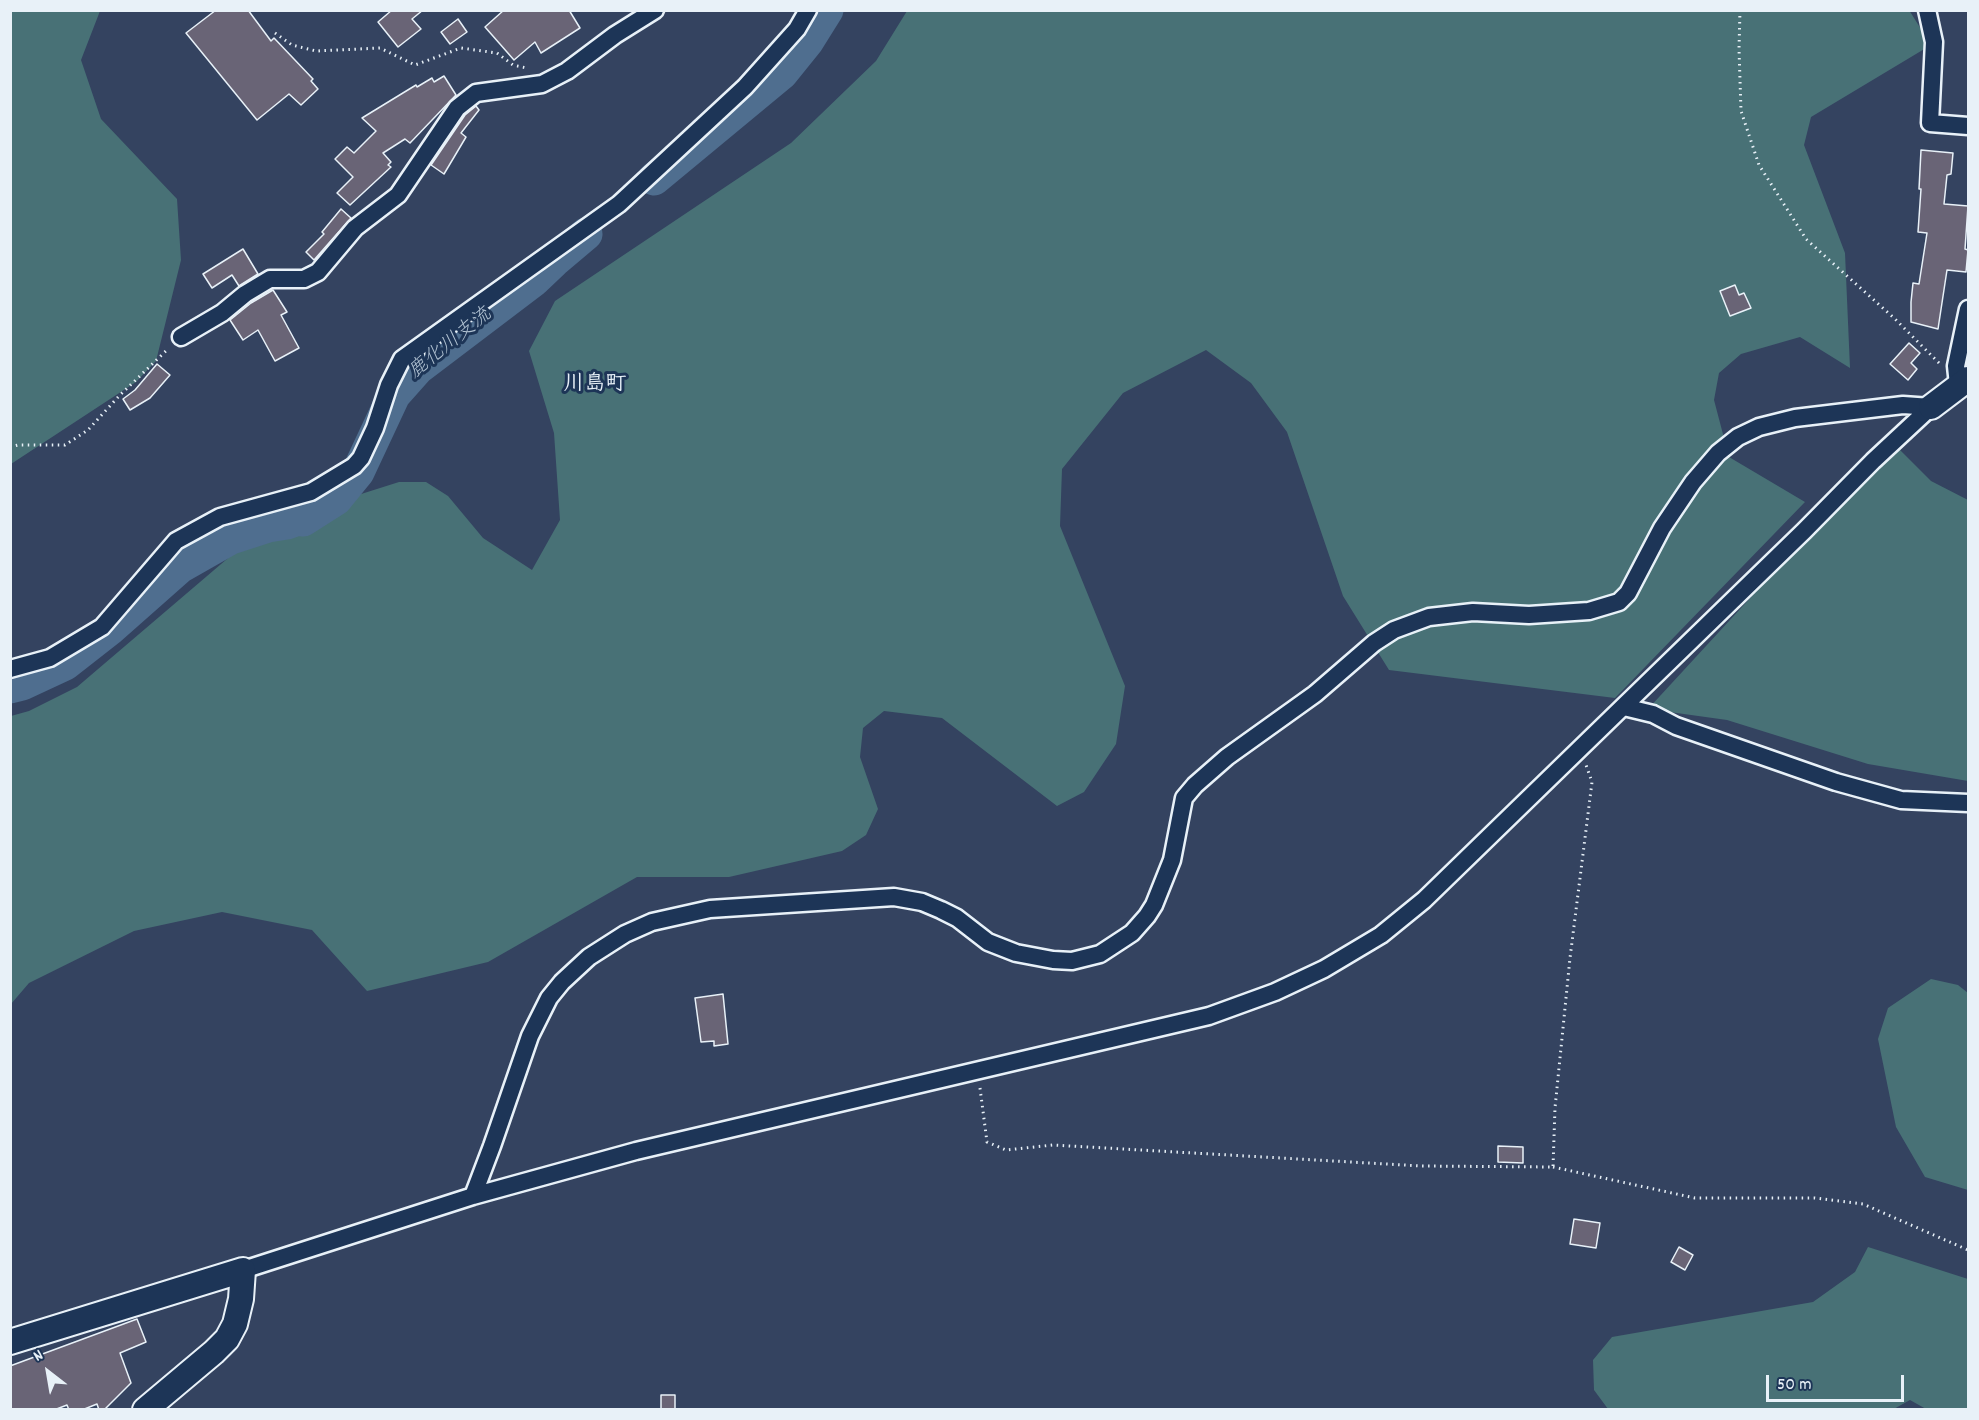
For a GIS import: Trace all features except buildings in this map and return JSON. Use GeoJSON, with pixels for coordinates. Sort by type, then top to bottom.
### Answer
{"type":"FeatureCollection","features":[{"type":"Feature","properties":{"kind":"street"},"geometry":{"type":"LineString","coordinates":[[181,337],[222,313],[245,294],[270,279],[304,279],[318,272],[356,228],[398,195],[457,108],[476,93],[542,84],[567,71],[615,35],[656,10]]}},
{"type":"Feature","properties":{"kind":"street"},"geometry":{"type":"LineString","coordinates":[[10,669],[50,658],[102,627],[176,541],[220,517],[311,492],[354,466],[361,458],[375,428],[389,385],[402,359],[619,204],[745,87],[797,29],[808,10]]}},
{"type":"Feature","properties":{"kind":"street"},"geometry":{"type":"LineString","coordinates":[[1927,10],[1934,42],[1930,123],[1968,126]]}},
{"type":"Feature","properties":{"kind":"street"},"geometry":{"type":"LineString","coordinates":[[10,1342],[473,1196],[636,1150],[1209,1016],[1275,992],[1324,969],[1381,935],[1425,900],[1873,461],[1931,407],[1963,382],[1956,366],[1968,309]]}},
{"type":"Feature","properties":{"kind":"street"},"geometry":{"type":"LineString","coordinates":[[473,1196],[530,1036],[549,998],[562,982],[589,957],[625,934],[652,922],[710,909],[894,897],[922,902],[941,910],[957,918],[988,942],[1016,953],[1062,960],[1088,958],[1100,954],[1132,933],[1154,905],[1172,860],[1184,798],[1195,785],[1227,757],[1315,694],[1374,643],[1394,630],[1429,616],[1473,612],[1529,615],[1570,612],[1603,608],[1619,602],[1628,593],[1662,528],[1693,482],[1718,453],[1738,437],[1759,427],[1796,418],[1903,405],[1931,407]]}},
{"type":"Feature","properties":{"kind":"street"},"geometry":{"type":"LineString","coordinates":[[1624,707],[1653,714],[1676,726],[1836,782],[1901,800],[1968,803]]}},
{"type":"Feature","properties":{"kind":"street"},"geometry":{"type":"LineString","coordinates":[[146,1410],[226,1339],[235,1324],[241,1299],[243,1270]]}},
{"type":"Feature","properties":{"kind":"path"},"geometry":{"type":"LineString","coordinates":[[1740,10],[1741,111],[1760,165],[1806,239],[1963,382]]}},
{"type":"Feature","properties":{"kind":"path"},"geometry":{"type":"LineString","coordinates":[[275,33],[292,45],[316,51],[380,48],[415,65],[461,48],[497,53],[513,65],[534,69]]}},
{"type":"Feature","properties":{"kind":"path"},"geometry":{"type":"LineString","coordinates":[[10,447],[65,445],[88,430],[119,396],[181,337]]}},
{"type":"Feature","properties":{"kind":"path"},"geometry":{"type":"LineString","coordinates":[[1553,1167],[1555,1108],[1592,782],[1580,748]]}},
{"type":"Feature","properties":{"kind":"path"},"geometry":{"type":"LineString","coordinates":[[978,1069],[987,1142],[1006,1150],[1053,1145],[1421,1166],[1553,1167],[1695,1198],[1815,1198],[1863,1204],[1968,1250]]}},
{"type":"Feature","properties":{"kind":"green space"},"geometry":{"type":"Polygon","coordinates":[[[11,10],[100,11],[81,60],[101,119],[177,199],[181,260],[156,361],[136,382],[11,464],[11,10]]]}},
{"type":"Feature","properties":{"kind":"green space"},"geometry":{"type":"Polygon","coordinates":[[[1909,10],[1931,45],[1811,117],[1804,145],[1845,253],[1850,368],[1800,337],[1741,354],[1719,373],[1714,400],[1729,457],[1805,502],[1615,698],[1389,670],[1343,596],[1287,432],[1251,383],[1206,350],[1123,393],[1062,469],[1060,526],[1125,686],[1116,744],[1084,792],[1057,806],[942,718],[884,711],[863,728],[860,757],[878,809],[866,835],[842,851],[729,877],[637,877],[488,962],[367,991],[312,930],[222,912],[134,931],[29,983],[11,1004],[11,716],[29,711],[77,687],[234,553],[317,508],[399,482],[426,482],[448,496],[483,538],[532,570],[560,520],[554,433],[529,351],[555,301],[791,143],[876,61],[907,11],[1909,10]]]}},
{"type":"Feature","properties":{"kind":"green space"},"geometry":{"type":"Polygon","coordinates":[[[1893,443],[1931,481],[1968,500],[1968,781],[1868,764],[1727,720],[1648,709],[1893,443]]]}},
{"type":"Feature","properties":{"kind":"green space"},"geometry":{"type":"Polygon","coordinates":[[[1931,979],[1958,985],[1968,993],[1968,1190],[1925,1177],[1896,1127],[1878,1039],[1888,1008],[1931,979]]]}},
{"type":"Feature","properties":{"kind":"green space"},"geometry":{"type":"Polygon","coordinates":[[[1868,1247],[1968,1279],[1968,1409],[1926,1409],[1910,1400],[1892,1410],[1608,1409],[1594,1390],[1593,1360],[1612,1337],[1813,1302],[1855,1272],[1868,1247]]]}},
{"type":"Feature","properties":{"kind":"waterway","name":"鹿化川支流"},"geometry":{"type":"LineString","coordinates":[[654,179],[782,73],[807,42],[827,10]]}},
{"type":"Feature","properties":{"kind":"waterway","name":"鹿化川支流"},"geometry":{"type":"LineString","coordinates":[[10,687],[22,684],[65,664],[111,628],[180,567],[231,538],[268,526],[298,519],[303,520],[336,499],[358,472],[394,395],[418,368],[534,280],[586,234]]}},
{"type":"Feature","properties":{"kind":"district","name":"川島町"},"geometry":{"type":"Point","coordinates":[595,386]}}]}
